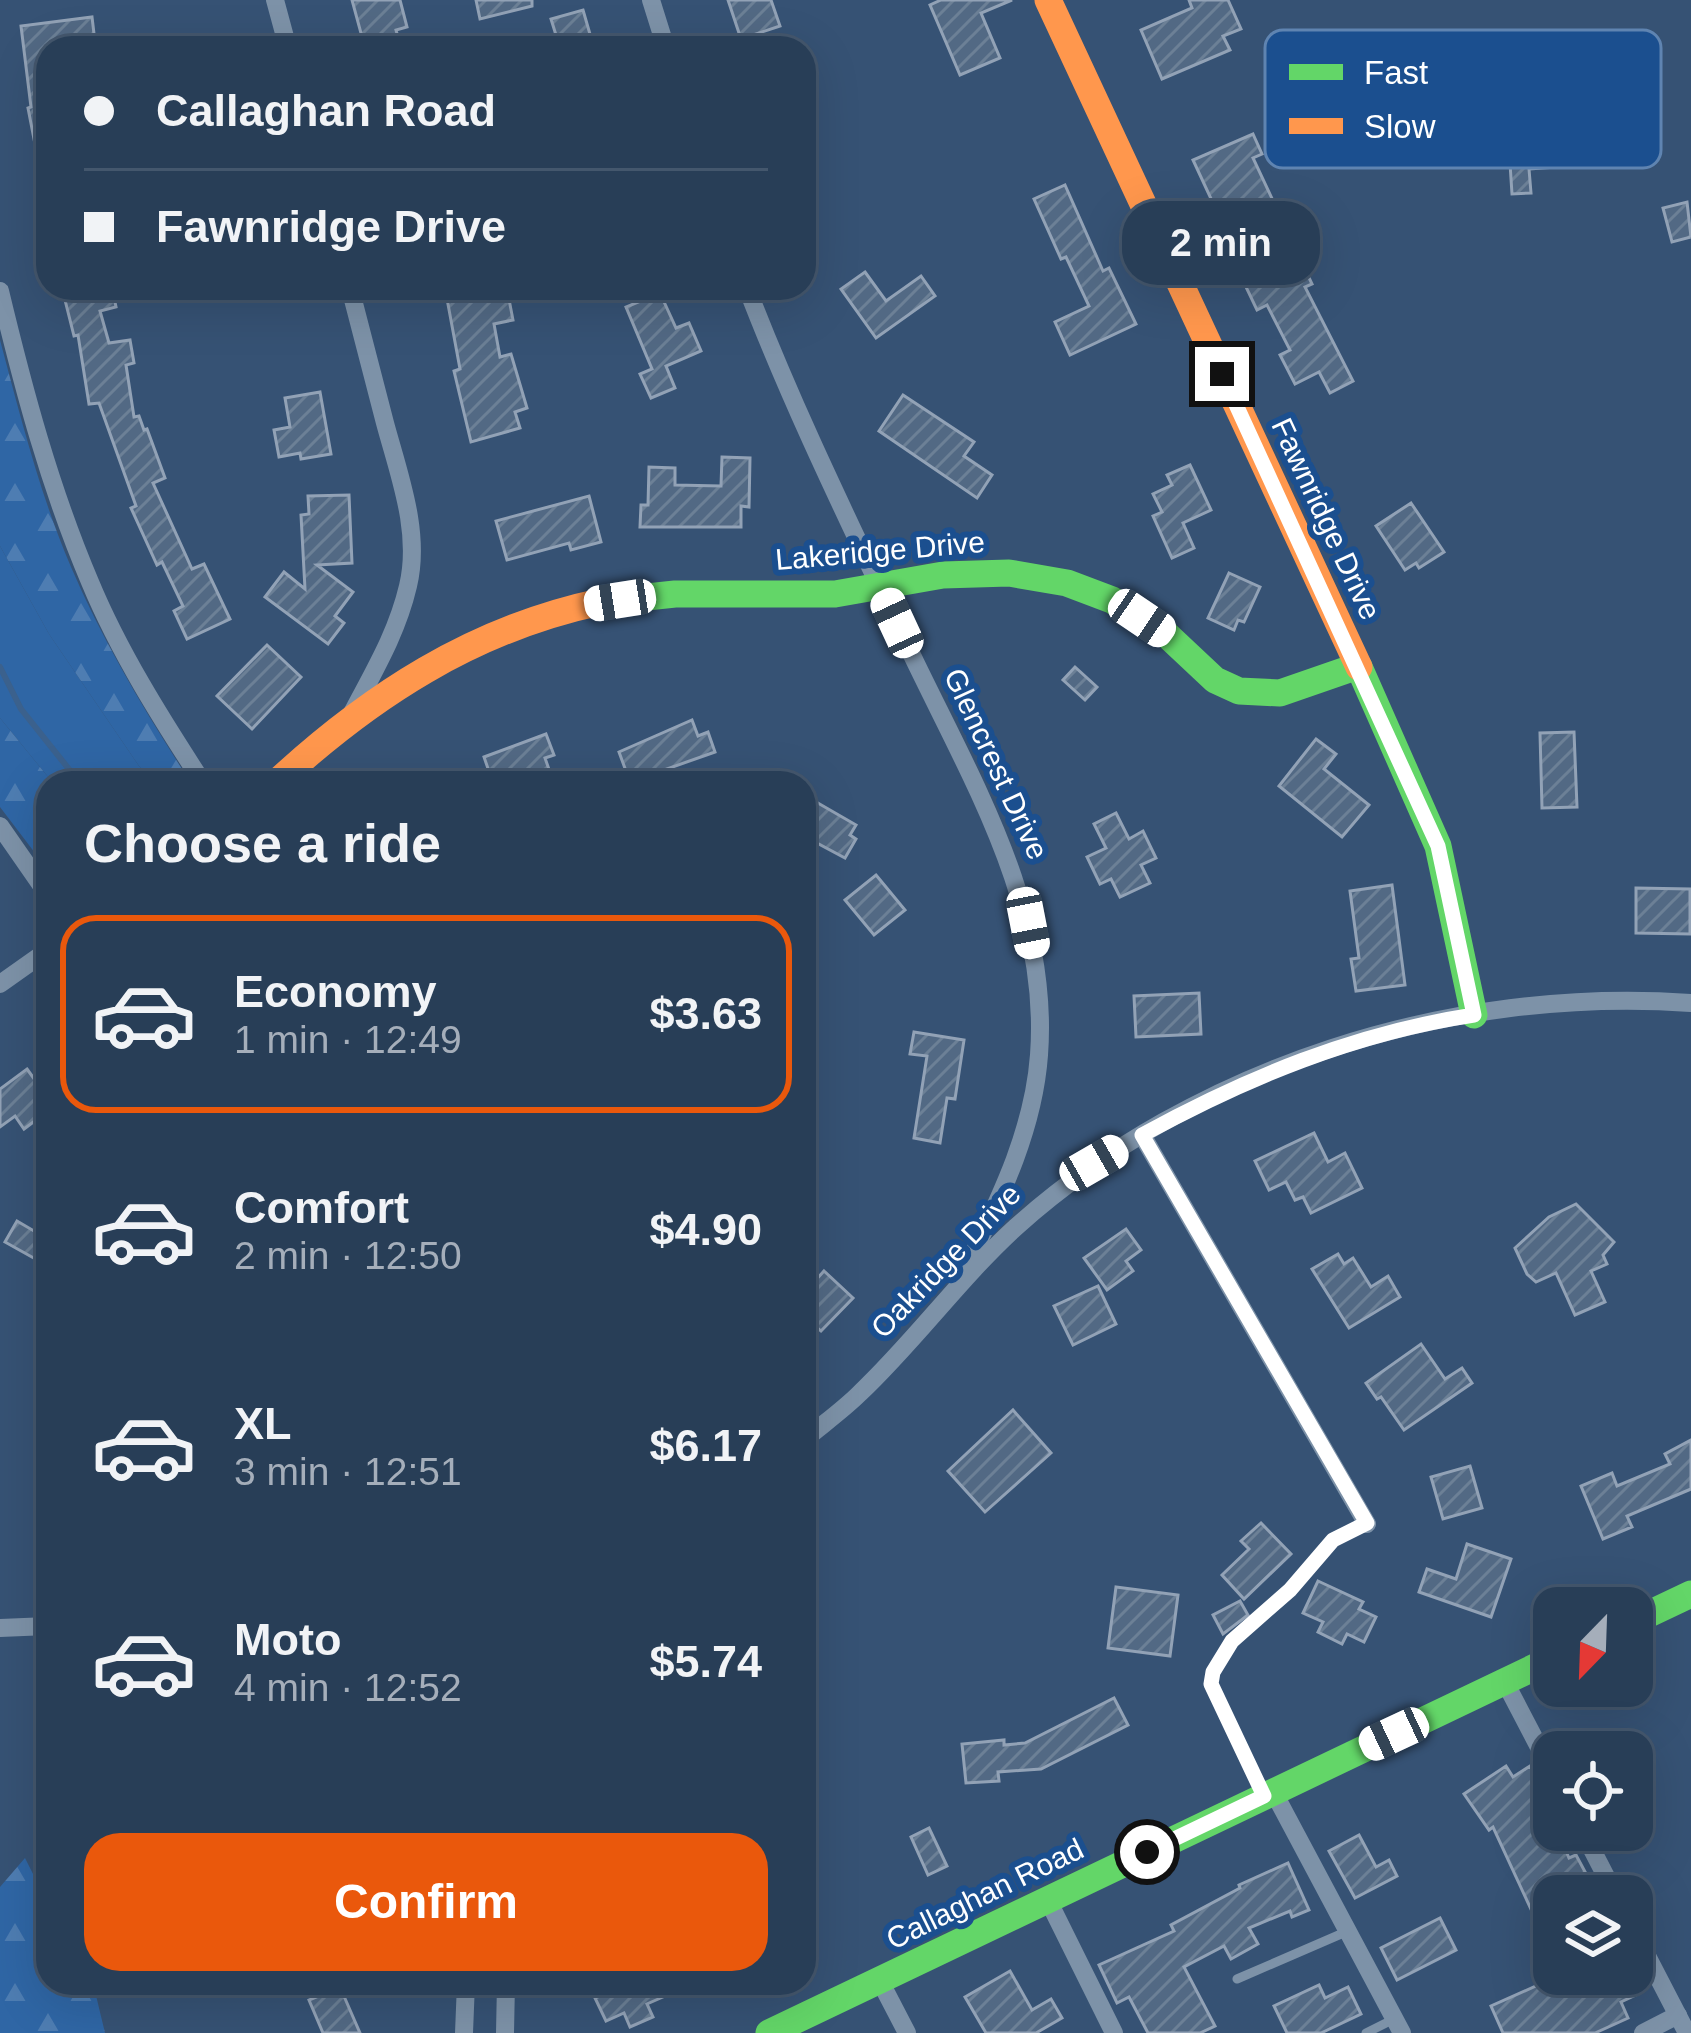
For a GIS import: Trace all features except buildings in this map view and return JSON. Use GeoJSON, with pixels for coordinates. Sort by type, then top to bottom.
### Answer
{"type":"FeatureCollection","features":[{"type":"Feature","properties":{"kind":"street"},"geometry":{"type":"LineString","coordinates":[[275,0],[285,36]]}},
{"type":"Feature","properties":{"kind":"street"},"geometry":{"type":"LineString","coordinates":[[651,0],[662,36]]}},
{"type":"Feature","properties":{"kind":"street","name":"Fawnridge Drive"},"geometry":{"type":"LineString","coordinates":[[1048,0],[1438,846],[1474,1015]]}},
{"type":"Feature","properties":{"kind":"street"},"geometry":{"type":"LineString","coordinates":[[0,291],[44,459],[91,586],[196,771]]}},
{"type":"Feature","properties":{"kind":"street"},"geometry":{"type":"LineString","coordinates":[[350,718],[394,630],[412,566],[404,494],[353,300]]}},
{"type":"Feature","properties":{"kind":"street","name":"Glencrest Drive"},"geometry":{"type":"LineString","coordinates":[[752,300],[783,383],[1001,840],[1017,881],[1036,962],[1039,1058],[1029,1113],[1006,1183],[958,1285]]}},
{"type":"Feature","properties":{"kind":"street","name":"Lakeridge Drive"},"geometry":{"type":"LineString","coordinates":[[290,771],[350,718],[445,658],[540,617],[647,595],[842,594],[982,572],[1049,578],[1118,602],[1166,634],[1204,674],[1228,688],[1255,695],[1293,690],[1358,665]]}},
{"type":"Feature","properties":{"kind":"street"},"geometry":{"type":"LineString","coordinates":[[0,826],[36,878]]}},
{"type":"Feature","properties":{"kind":"street"},"geometry":{"type":"LineString","coordinates":[[0,984],[36,958]]}},
{"type":"Feature","properties":{"kind":"street","name":"Oakridge Drive"},"geometry":{"type":"LineString","coordinates":[[816,1430],[860,1394],[958,1285],[1050,1198],[1094,1163],[1217,1093],[1376,1036],[1474,1015],[1558,1003],[1691,1003]]}},
{"type":"Feature","properties":{"kind":"street"},"geometry":{"type":"LineString","coordinates":[[1142,1135],[1367,1523]]}},
{"type":"Feature","properties":{"kind":"street"},"geometry":{"type":"LineString","coordinates":[[1653,1612],[1691,1594]]}},
{"type":"Feature","properties":{"kind":"street"},"geometry":{"type":"LineString","coordinates":[[0,1628],[36,1626]]}},
{"type":"Feature","properties":{"kind":"street","name":"Callaghan Road"},"geometry":{"type":"LineString","coordinates":[[769,2033],[1533,1668]]}},
{"type":"Feature","properties":{"kind":"street"},"geometry":{"type":"LineString","coordinates":[[1505,1682],[1533,1736]]}},
{"type":"Feature","properties":{"kind":"street"},"geometry":{"type":"LineString","coordinates":[[1269,1793],[1398,2026]]}},
{"type":"Feature","properties":{"kind":"street"},"geometry":{"type":"LineString","coordinates":[[1048,1900],[1114,2033]]}},
{"type":"Feature","properties":{"kind":"street"},"geometry":{"type":"LineString","coordinates":[[1643,2033],[1683,2024],[1653,1967]]}},
{"type":"Feature","properties":{"kind":"street"},"geometry":{"type":"LineString","coordinates":[[880,1981],[907,2033]]}},
{"type":"Feature","properties":{"kind":"street"},"geometry":{"type":"LineString","coordinates":[[464,2033],[466,1995]]}},
{"type":"Feature","properties":{"kind":"street"},"geometry":{"type":"LineString","coordinates":[[505,2033],[506,1995]]}},
{"type":"Feature","properties":{"kind":"lane"},"geometry":{"type":"LineString","coordinates":[[1269,1793],[1211,1684],[1213,1672],[1232,1641],[1290,1590],[1333,1540],[1367,1523]]}},
{"type":"Feature","properties":{"kind":"lane"},"geometry":{"type":"LineString","coordinates":[[1237,1979],[1348,1931]]}},
{"type":"Feature","properties":{"kind":"lane"},"geometry":{"type":"LineString","coordinates":[[1366,2033],[1398,2026]]}},
{"type":"Feature","properties":{"kind":"green space"},"geometry":{"type":"Polygon","coordinates":[[[0,340],[40,483],[71,567],[127,678],[184,771],[144,771],[139,766],[49,634],[0,546],[0,340]]]}},
{"type":"Feature","properties":{"kind":"green space"},"geometry":{"type":"Polygon","coordinates":[[[0,546],[49,634],[144,771],[43,771],[0,718],[0,546]]]}},
{"type":"Feature","properties":{"kind":"green space"},"geometry":{"type":"Polygon","coordinates":[[[0,718],[43,771],[36,771],[36,854],[0,807],[0,718]]]}},
{"type":"Feature","properties":{"kind":"green space"},"geometry":{"type":"Polygon","coordinates":[[[25,1858],[36,1880],[36,1995],[96,1995],[105,2033],[0,2033],[0,1887],[25,1858]]]}},
{"type":"Feature","properties":{"kind":"waterway"},"geometry":{"type":"LineString","coordinates":[[0,667],[21,709],[70,771]]}},
{"type":"Feature","properties":{"kind":"traffic: fast"},"geometry":{"type":"LineString","coordinates":[[600,602],[675,594],[835,594],[943,575],[1009,573],[1067,583],[1112,600],[1166,634],[1215,680],[1239,691],[1280,693],[1358,666]]}},
{"type":"Feature","properties":{"kind":"traffic: fast"},"geometry":{"type":"LineString","coordinates":[[1359,667],[1438,846],[1474,1015]]}},
{"type":"Feature","properties":{"kind":"traffic: fast"},"geometry":{"type":"LineString","coordinates":[[1653,1612],[1691,1594]]}},
{"type":"Feature","properties":{"kind":"traffic: fast"},"geometry":{"type":"LineString","coordinates":[[769,2033],[1533,1668]]}},
{"type":"Feature","properties":{"kind":"traffic: slow"},"geometry":{"type":"LineString","coordinates":[[1048,0],[1359,667]]}},
{"type":"Feature","properties":{"kind":"traffic: slow"},"geometry":{"type":"LineString","coordinates":[[290,771],[386,695],[466,648],[509,629],[600,602]]}},
{"type":"Feature","properties":{"kind":"route"},"geometry":{"type":"LineString","coordinates":[[1147,1852],[1264,1796],[1211,1684],[1213,1672],[1232,1641],[1290,1590],[1333,1540],[1367,1523],[1142,1135],[1217,1093],[1297,1061],[1376,1036],[1474,1015],[1438,846],[1222,374]]}}]}
